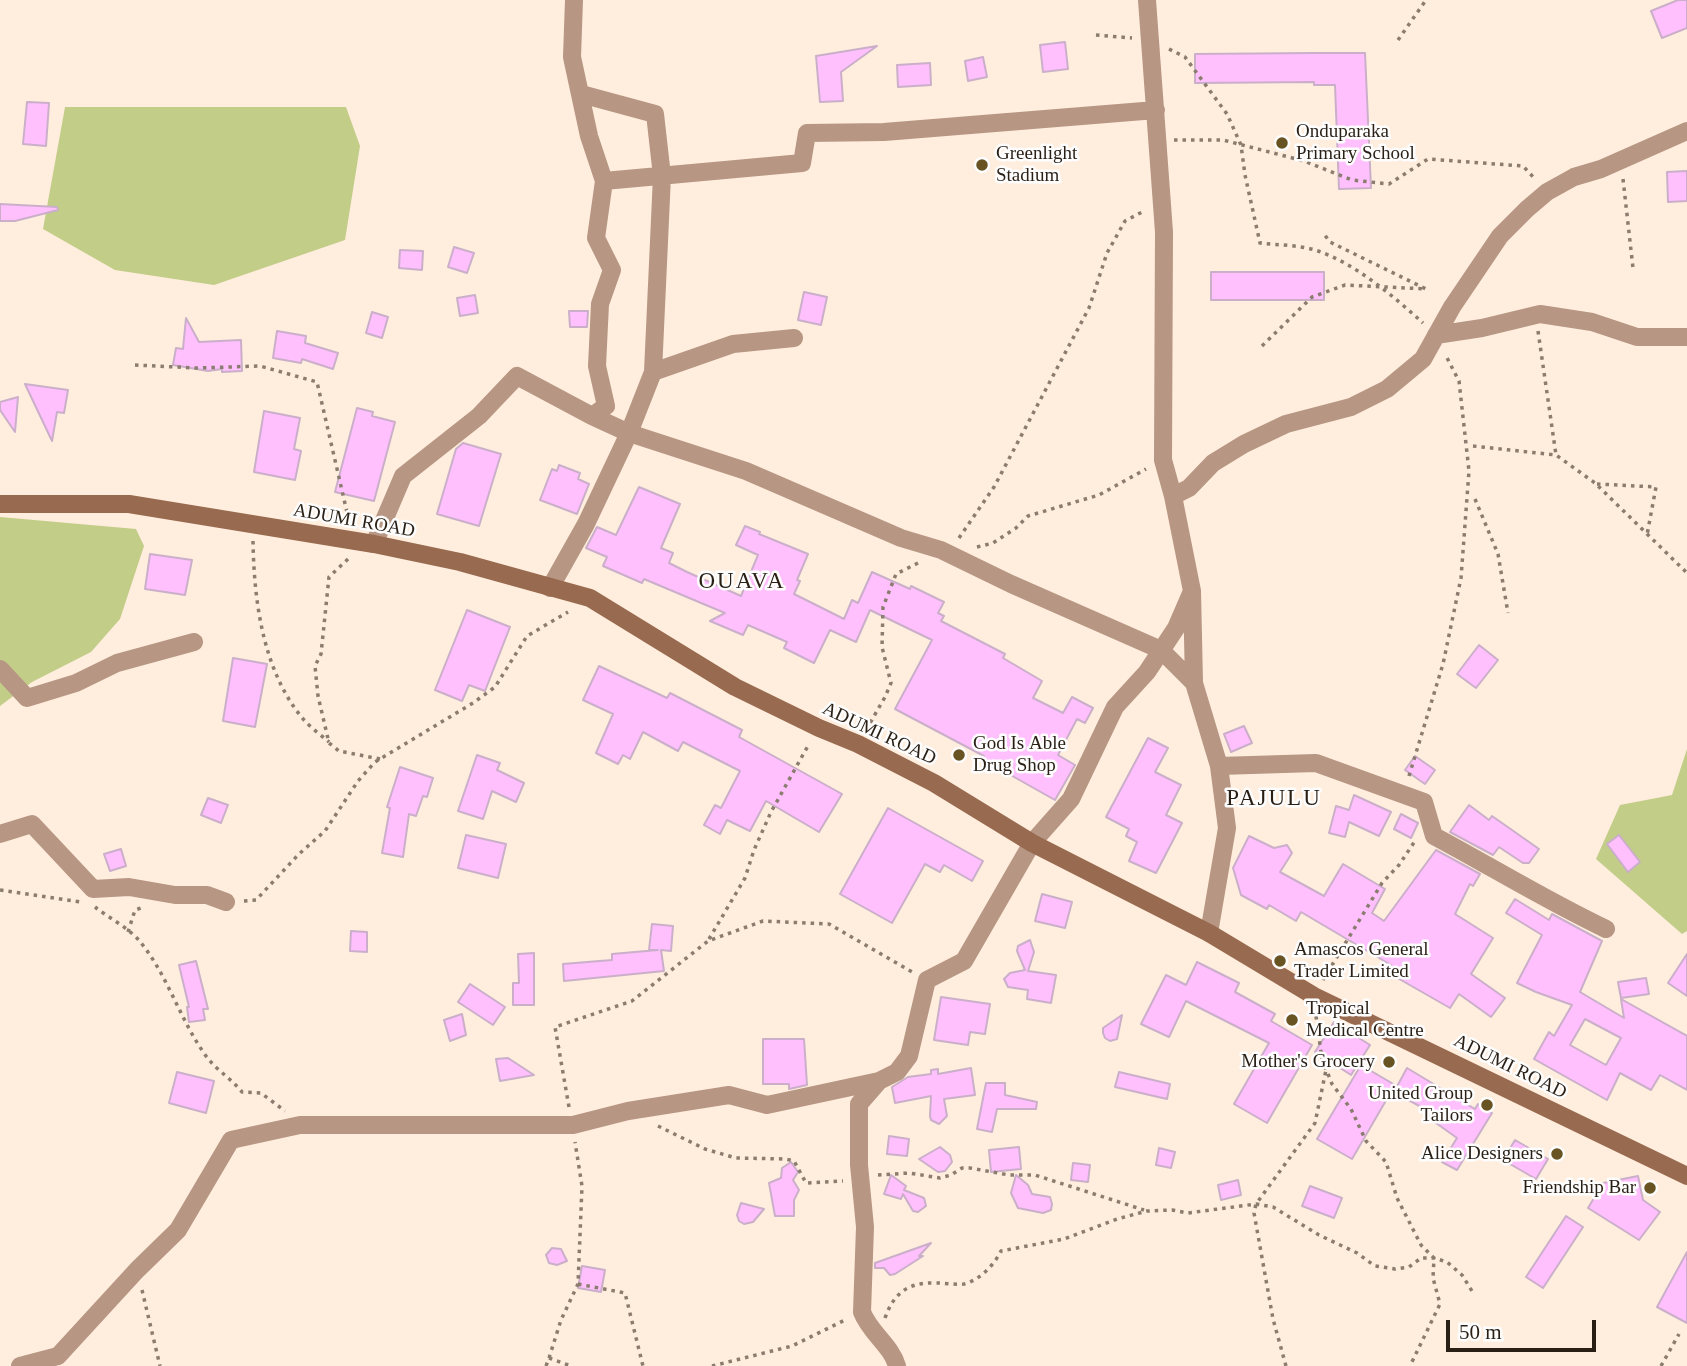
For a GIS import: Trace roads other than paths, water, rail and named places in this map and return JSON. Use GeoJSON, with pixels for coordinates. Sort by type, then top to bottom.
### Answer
{"type":"FeatureCollection","features":[{"type":"Feature","properties":{"kind":"main road","name":"ADUMI ROAD"},"geometry":{"type":"LineString","coordinates":[[0,504],[129,504],[373,544],[460,562],[590,598],[735,687],[858,744],[934,783],[1032,843],[1209,933],[1314,996],[1687,1176]]}},
{"type":"Feature","properties":{"kind":"street"},"geometry":{"type":"LineString","coordinates":[[573,0],[572,57],[589,136],[604,181],[596,239],[612,270],[600,304],[597,366],[606,406],[592,416]]}},
{"type":"Feature","properties":{"kind":"street"},"geometry":{"type":"LineString","coordinates":[[1147,0],[1152,39],[1164,232],[1163,460],[1192,591],[1194,683],[1219,766],[1227,828],[1209,933]]}},
{"type":"Feature","properties":{"kind":"street"},"geometry":{"type":"LineString","coordinates":[[551,588],[586,524],[629,433],[653,372],[662,176],[655,114],[581,94]]}},
{"type":"Feature","properties":{"kind":"street"},"geometry":{"type":"LineString","coordinates":[[604,181],[802,163],[807,133],[884,132],[1156,110]]}},
{"type":"Feature","properties":{"kind":"street"},"geometry":{"type":"LineString","coordinates":[[1173,496],[1189,488],[1213,463],[1244,444],[1286,424],[1351,407],[1387,389],[1423,359],[1452,307],[1500,236],[1547,192],[1574,177],[1601,169],[1687,131]]}},
{"type":"Feature","properties":{"kind":"street"},"geometry":{"type":"LineString","coordinates":[[1436,335],[1482,328],[1535,315],[1592,322],[1637,337],[1687,337]]}},
{"type":"Feature","properties":{"kind":"street"},"geometry":{"type":"LineString","coordinates":[[653,372],[733,344],[794,338]]}},
{"type":"Feature","properties":{"kind":"street"},"geometry":{"type":"LineString","coordinates":[[373,544],[403,476],[479,415],[516,376],[629,433],[746,471],[901,538],[941,550],[1161,650],[1194,683]]}},
{"type":"Feature","properties":{"kind":"street"},"geometry":{"type":"LineString","coordinates":[[20,1366],[58,1356],[137,1270],[178,1230],[231,1140],[299,1125],[573,1125],[628,1111],[729,1095],[767,1105],[879,1081],[897,1072],[909,1056],[927,980],[964,961],[1032,843],[1071,799],[1115,707],[1147,672],[1176,628],[1192,591]]}},
{"type":"Feature","properties":{"kind":"street"},"geometry":{"type":"LineString","coordinates":[[0,669],[27,698],[76,683],[117,663],[194,642]]}},
{"type":"Feature","properties":{"kind":"street"},"geometry":{"type":"LineString","coordinates":[[1219,766],[1316,763],[1424,802],[1434,836],[1556,905],[1606,929]]}},
{"type":"Feature","properties":{"kind":"street"},"geometry":{"type":"LineString","coordinates":[[0,834],[32,824],[93,889],[129,887],[175,895],[207,895],[226,902]]}},
{"type":"Feature","properties":{"kind":"street"},"geometry":{"type":"LineString","coordinates":[[879,1081],[859,1104],[865,1227],[862,1312],[866,1323],[895,1360]]}},
{"type":"Feature","properties":{"kind":"place","name":"Onduparaka Primary School"},"geometry":{"type":"Point","coordinates":[1282,143]}},
{"type":"Feature","properties":{"kind":"place","name":"Greenlight Stadium"},"geometry":{"type":"Point","coordinates":[982,165]}},
{"type":"Feature","properties":{"kind":"place","name":"God Is Able Drug Shop"},"geometry":{"type":"Point","coordinates":[959,755]}},
{"type":"Feature","properties":{"kind":"place","name":"Amascos General Trader Limited"},"geometry":{"type":"Point","coordinates":[1280,961]}},
{"type":"Feature","properties":{"kind":"place","name":"Tropical Medical Centre"},"geometry":{"type":"Point","coordinates":[1292,1020]}},
{"type":"Feature","properties":{"kind":"place","name":"Mother's Grocery"},"geometry":{"type":"Point","coordinates":[1389,1062]}},
{"type":"Feature","properties":{"kind":"place","name":"United Group Tailors"},"geometry":{"type":"Point","coordinates":[1487,1105]}},
{"type":"Feature","properties":{"kind":"place","name":"Alice Designers"},"geometry":{"type":"Point","coordinates":[1557,1154]}},
{"type":"Feature","properties":{"kind":"place","name":"Friendship Bar"},"geometry":{"type":"Point","coordinates":[1650,1188]}},
{"type":"Feature","properties":{"kind":"district","name":"OUAVA"},"geometry":{"type":"Point","coordinates":[742,582]}},
{"type":"Feature","properties":{"kind":"district","name":"PAJULU"},"geometry":{"type":"Point","coordinates":[1274,799]}}]}
